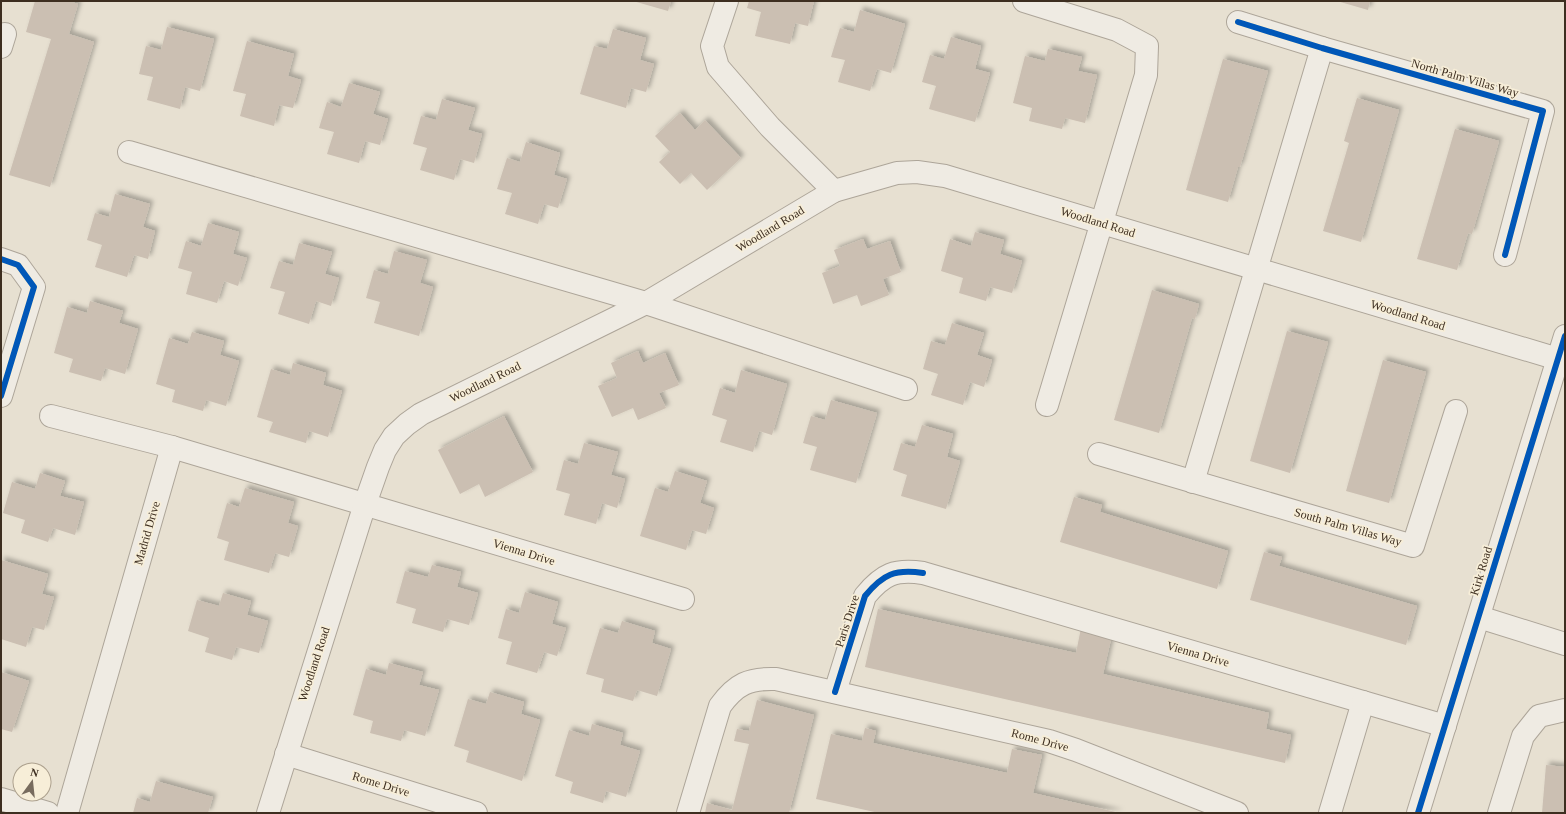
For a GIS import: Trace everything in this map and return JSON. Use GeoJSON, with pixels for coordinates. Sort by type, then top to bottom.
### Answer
{"type":"FeatureCollection","features":[{"type":"Feature","properties":{"kind":"street"},"geometry":{"type":"LineString","coordinates":[[727,1],[712,46],[718,67],[770,127],[834,191]]}},
{"type":"Feature","properties":{"kind":"street"},"geometry":{"type":"LineString","coordinates":[[1024,1],[1117,30],[1147,46],[1146,75],[1047,405]]}},
{"type":"Feature","properties":{"kind":"street","name":"North Palm Villas Way"},"geometry":{"type":"LineString","coordinates":[[1238,22],[1322,48],[1543,111],[1504,255]]}},
{"type":"Feature","properties":{"kind":"street"},"geometry":{"type":"LineString","coordinates":[[1193,482],[1322,48]]}},
{"type":"Feature","properties":{"kind":"street"},"geometry":{"type":"LineString","coordinates":[[129,152],[646,303],[906,389]]}},
{"type":"Feature","properties":{"kind":"street","name":"Woodland Road"},"geometry":{"type":"LineString","coordinates":[[268,813],[365,504],[385,450],[394,436],[420,414],[646,303],[834,191],[897,173],[945,176],[1558,359]]}},
{"type":"Feature","properties":{"kind":"street"},"geometry":{"type":"LineString","coordinates":[[1,396],[34,287],[10,262]]}},
{"type":"Feature","properties":{"kind":"street","name":"Kirk Road"},"geometry":{"type":"LineString","coordinates":[[1418,813],[1565,336]]}},
{"type":"Feature","properties":{"kind":"street","name":"South Palm Villas Way"},"geometry":{"type":"LineString","coordinates":[[1099,454],[1413,546],[1456,411]]}},
{"type":"Feature","properties":{"kind":"street"},"geometry":{"type":"LineString","coordinates":[[51,416],[172,447],[365,504]]}},
{"type":"Feature","properties":{"kind":"street","name":"Madrid Drive"},"geometry":{"type":"LineString","coordinates":[[67,813],[172,447]]}},
{"type":"Feature","properties":{"kind":"street","name":"Vienna Drive"},"geometry":{"type":"LineString","coordinates":[[365,504],[683,599]]}},
{"type":"Feature","properties":{"kind":"street","name":"Paris Drive"},"geometry":{"type":"LineString","coordinates":[[835,692],[865,596],[876,583],[890,574],[906,571],[923,573]]}},
{"type":"Feature","properties":{"kind":"street","name":"Vienna Drive"},"geometry":{"type":"LineString","coordinates":[[923,573],[1445,726]]}},
{"type":"Feature","properties":{"kind":"street"},"geometry":{"type":"LineString","coordinates":[[1479,618],[1565,644]]}},
{"type":"Feature","properties":{"kind":"street"},"geometry":{"type":"LineString","coordinates":[[688,813],[720,706],[730,693],[743,683],[759,678],[776,679],[835,692]]}},
{"type":"Feature","properties":{"kind":"street","name":"Rome Drive"},"geometry":{"type":"LineString","coordinates":[[835,692],[1049,741],[1076,750],[1237,813]]}},
{"type":"Feature","properties":{"kind":"street"},"geometry":{"type":"LineString","coordinates":[[1330,813],[1363,702]]}},
{"type":"Feature","properties":{"kind":"street"},"geometry":{"type":"LineString","coordinates":[[1499,813],[1523,736],[1539,716],[1565,710]]}},
{"type":"Feature","properties":{"kind":"street","name":"Rome Drive"},"geometry":{"type":"LineString","coordinates":[[286,754],[476,813]]}},
{"type":"Feature","properties":{"kind":"street"},"geometry":{"type":"LineString","coordinates":[[1,799],[48,813]]}},
{"type":"Feature","properties":{"kind":"building"},"geometry":{"type":"Polygon","coordinates":[[[35,1],[69,1],[78,4],[69,34],[94,42],[50,187],[9,175],[51,39],[26,32],[35,1]]]}},
{"type":"Feature","properties":{"kind":"building"},"geometry":{"type":"Polygon","coordinates":[[[633,1],[671,1],[668,11],[633,1]]]}},
{"type":"Feature","properties":{"kind":"building"},"geometry":{"type":"Polygon","coordinates":[[[749,1],[814,1],[808,26],[795,23],[790,44],[755,36],[761,12],[747,8],[749,1]]]}},
{"type":"Feature","properties":{"kind":"building"},"geometry":{"type":"Polygon","coordinates":[[[1337,1],[1370,1],[1368,10],[1337,1]]]}},
{"type":"Feature","properties":{"kind":"building"},"geometry":{"type":"Polygon","coordinates":[[[860,10],[905,24],[891,73],[877,69],[870,91],[838,82],[845,60],[831,57],[840,28],[854,32],[860,10]]]}},
{"type":"Feature","properties":{"kind":"building"},"geometry":{"type":"Polygon","coordinates":[[[167,27],[214,39],[200,91],[185,87],[180,109],[147,100],[153,77],[139,74],[146,46],[161,50],[167,27]]]}},
{"type":"Feature","properties":{"kind":"building"},"geometry":{"type":"Polygon","coordinates":[[[613,29],[646,38],[640,60],[654,64],[646,92],[631,88],[626,108],[580,94],[594,46],[607,49],[613,29]]]}},
{"type":"Feature","properties":{"kind":"building"},"geometry":{"type":"Polygon","coordinates":[[[951,37],[981,46],[975,69],[990,73],[975,122],[929,109],[936,86],[922,82],[930,55],[944,59],[951,37]]]}},
{"type":"Feature","properties":{"kind":"building"},"geometry":{"type":"Polygon","coordinates":[[[247,41],[294,54],[288,76],[301,80],[293,108],[279,105],[274,126],[240,116],[246,94],[233,91],[247,41]]]}},
{"type":"Feature","properties":{"kind":"building"},"geometry":{"type":"Polygon","coordinates":[[[1048,49],[1082,57],[1078,71],[1097,75],[1085,123],[1065,118],[1062,129],[1029,121],[1032,108],[1013,103],[1025,56],[1045,61],[1048,49]]]}},
{"type":"Feature","properties":{"kind":"building"},"geometry":{"type":"Polygon","coordinates":[[[1223,59],[1268,71],[1240,167],[1238,167],[1228,202],[1186,190],[1223,59]]]}},
{"type":"Feature","properties":{"kind":"building"},"geometry":{"type":"Polygon","coordinates":[[[349,83],[380,92],[373,114],[388,119],[380,145],[365,141],[359,163],[327,154],[334,132],[319,128],[327,102],[341,107],[349,83]]]}},
{"type":"Feature","properties":{"kind":"building"},"geometry":{"type":"Polygon","coordinates":[[[1357,98],[1399,110],[1361,242],[1323,231],[1349,143],[1344,141],[1357,98]]]}},
{"type":"Feature","properties":{"kind":"building"},"geometry":{"type":"Polygon","coordinates":[[[442,99],[475,108],[468,130],[482,134],[474,163],[460,159],[454,180],[420,170],[427,148],[413,144],[421,116],[436,120],[442,99]]]}},
{"type":"Feature","properties":{"kind":"building"},"geometry":{"type":"Polygon","coordinates":[[[680,113],[695,130],[705,120],[741,158],[707,190],[691,173],[680,184],[659,162],[670,152],[655,136],[680,113]]]}},
{"type":"Feature","properties":{"kind":"building"},"geometry":{"type":"Polygon","coordinates":[[[1455,129],[1499,141],[1472,234],[1468,233],[1457,270],[1417,259],[1455,129]]]}},
{"type":"Feature","properties":{"kind":"building"},"geometry":{"type":"Polygon","coordinates":[[[526,142],[560,153],[554,175],[567,179],[558,208],[544,204],[538,224],[505,214],[512,193],[497,189],[507,158],[520,162],[526,142]]]}},
{"type":"Feature","properties":{"kind":"building"},"geometry":{"type":"Polygon","coordinates":[[[115,194],[150,204],[143,227],[155,231],[148,259],[134,255],[127,277],[95,267],[102,245],[87,240],[95,213],[109,217],[115,194]]]}},
{"type":"Feature","properties":{"kind":"building"},"geometry":{"type":"Polygon","coordinates":[[[208,223],[239,232],[233,254],[247,258],[238,286],[224,281],[217,303],[186,294],[192,272],[178,268],[186,241],[201,246],[208,223]]]}},
{"type":"Feature","properties":{"kind":"building"},"geometry":{"type":"Polygon","coordinates":[[[975,232],[1004,240],[1000,254],[1022,261],[1012,293],[990,287],[986,301],[959,293],[963,278],[941,271],[950,239],[971,246],[975,232]]]}},
{"type":"Feature","properties":{"kind":"building"},"geometry":{"type":"Polygon","coordinates":[[[863,239],[867,249],[890,241],[901,272],[883,279],[889,295],[861,306],[857,295],[833,304],[822,273],[840,266],[834,250],[863,239]]]}},
{"type":"Feature","properties":{"kind":"building"},"geometry":{"type":"Polygon","coordinates":[[[299,243],[332,252],[325,274],[339,278],[331,306],[316,301],[309,324],[278,314],[285,292],[270,288],[279,261],[293,265],[299,243]]]}},
{"type":"Feature","properties":{"kind":"building"},"geometry":{"type":"Polygon","coordinates":[[[394,251],[427,260],[420,283],[433,287],[419,336],[374,323],[380,302],[366,298],[374,270],[388,274],[394,251]]]}},
{"type":"Feature","properties":{"kind":"building"},"geometry":{"type":"Polygon","coordinates":[[[1152,290],[1199,304],[1195,319],[1192,318],[1159,433],[1114,420],[1152,290]]]}},
{"type":"Feature","properties":{"kind":"building"},"geometry":{"type":"Polygon","coordinates":[[[90,301],[123,311],[119,323],[138,329],[125,374],[105,368],[101,381],[69,372],[73,359],[54,353],[67,307],[87,313],[90,301]]]}},
{"type":"Feature","properties":{"kind":"building"},"geometry":{"type":"Polygon","coordinates":[[[952,323],[984,333],[977,355],[992,360],[984,387],[970,382],[963,405],[931,395],[938,374],[923,369],[931,341],[945,345],[952,323]]]}},
{"type":"Feature","properties":{"kind":"building"},"geometry":{"type":"Polygon","coordinates":[[[1287,331],[1328,342],[1290,473],[1250,461],[1287,331]]]}},
{"type":"Feature","properties":{"kind":"building"},"geometry":{"type":"Polygon","coordinates":[[[192,332],[224,341],[220,355],[239,361],[226,406],[206,400],[203,411],[172,402],[175,390],[156,384],[169,338],[188,344],[192,332]]]}},
{"type":"Feature","properties":{"kind":"building"},"geometry":{"type":"Polygon","coordinates":[[[638,351],[643,363],[665,353],[679,385],[659,393],[666,408],[638,420],[633,408],[612,417],[598,386],[617,378],[611,363],[638,351]]]}},
{"type":"Feature","properties":{"kind":"building"},"geometry":{"type":"Polygon","coordinates":[[[1383,360],[1426,372],[1389,503],[1346,491],[1383,360]]]}},
{"type":"Feature","properties":{"kind":"building"},"geometry":{"type":"Polygon","coordinates":[[[293,363],[326,373],[323,385],[342,391],[328,437],[309,431],[306,443],[269,432],[273,422],[257,417],[271,369],[290,375],[293,363]]]}},
{"type":"Feature","properties":{"kind":"building"},"geometry":{"type":"Polygon","coordinates":[[[741,370],[787,384],[772,435],[759,431],[753,452],[720,442],[727,420],[712,415],[720,388],[735,393],[741,370]]]}},
{"type":"Feature","properties":{"kind":"building"},"geometry":{"type":"Polygon","coordinates":[[[831,400],[877,413],[856,483],[810,470],[817,447],[803,443],[811,416],[825,420],[831,400]]]}},
{"type":"Feature","properties":{"kind":"building"},"geometry":{"type":"Polygon","coordinates":[[[504,416],[533,472],[485,497],[479,484],[460,494],[438,450],[504,416]]]}},
{"type":"Feature","properties":{"kind":"building"},"geometry":{"type":"Polygon","coordinates":[[[922,425],[953,434],[947,457],[960,461],[946,509],[901,496],[907,475],[893,470],[901,443],[915,447],[922,425]]]}},
{"type":"Feature","properties":{"kind":"building"},"geometry":{"type":"Polygon","coordinates":[[[584,443],[618,452],[611,475],[625,479],[617,508],[602,503],[596,524],[564,515],[570,494],[556,490],[564,460],[578,464],[584,443]]]}},
{"type":"Feature","properties":{"kind":"building"},"geometry":{"type":"Polygon","coordinates":[[[675,471],[707,481],[700,503],[714,508],[706,534],[692,530],[686,550],[640,536],[655,488],[668,492],[675,471]]]}},
{"type":"Feature","properties":{"kind":"building"},"geometry":{"type":"Polygon","coordinates":[[[40,473],[65,481],[60,496],[84,502],[75,535],[53,528],[48,542],[21,533],[25,520],[3,513],[12,482],[35,489],[40,473]]]}},
{"type":"Feature","properties":{"kind":"building"},"geometry":{"type":"Polygon","coordinates":[[[245,488],[294,502],[288,523],[298,526],[289,557],[275,553],[269,573],[224,560],[229,542],[217,538],[227,503],[239,507],[245,488]]]}},
{"type":"Feature","properties":{"kind":"building"},"geometry":{"type":"Polygon","coordinates":[[[1074,497],[1102,505],[1100,512],[1228,551],[1217,589],[1060,542],[1074,497]]]}},
{"type":"Feature","properties":{"kind":"building"},"geometry":{"type":"Polygon","coordinates":[[[1264,552],[1282,557],[1279,566],[1417,606],[1406,645],[1250,600],[1264,552]]]}},
{"type":"Feature","properties":{"kind":"building"},"geometry":{"type":"Polygon","coordinates":[[[1,560],[48,574],[42,594],[54,597],[44,630],[32,627],[26,647],[1,639],[1,560]]]}},
{"type":"Feature","properties":{"kind":"building"},"geometry":{"type":"Polygon","coordinates":[[[432,565],[461,572],[457,587],[478,593],[469,625],[447,619],[443,632],[412,623],[416,609],[396,603],[405,571],[428,577],[432,565]]]}},
{"type":"Feature","properties":{"kind":"building"},"geometry":{"type":"Polygon","coordinates":[[[525,592],[558,602],[552,624],[566,628],[557,656],[544,652],[537,673],[506,664],[512,642],[498,638],[506,609],[519,613],[525,592]]]}},
{"type":"Feature","properties":{"kind":"building"},"geometry":{"type":"Polygon","coordinates":[[[223,593],[251,601],[247,615],[268,621],[259,653],[236,647],[232,660],[205,652],[209,638],[188,631],[197,600],[219,606],[223,593]]]}},
{"type":"Feature","properties":{"kind":"building"},"geometry":{"type":"Polygon","coordinates":[[[878,609],[1076,653],[1081,628],[1112,635],[1103,674],[1269,713],[1266,729],[1291,735],[1285,763],[865,667],[878,609]]]}},
{"type":"Feature","properties":{"kind":"building"},"geometry":{"type":"Polygon","coordinates":[[[622,621],[655,631],[652,643],[671,649],[657,696],[637,690],[633,701],[601,692],[604,679],[586,674],[600,628],[618,633],[622,621]]]}},
{"type":"Feature","properties":{"kind":"building"},"geometry":{"type":"Polygon","coordinates":[[[389,663],[423,672],[419,685],[439,690],[425,736],[404,730],[401,741],[370,733],[373,721],[353,715],[366,669],[386,675],[389,663]]]}},
{"type":"Feature","properties":{"kind":"building"},"geometry":{"type":"Polygon","coordinates":[[[1,672],[29,681],[12,732],[1,729],[1,672]]]}},
{"type":"Feature","properties":{"kind":"building"},"geometry":{"type":"Polygon","coordinates":[[[490,692],[524,702],[521,714],[540,720],[522,781],[466,762],[469,751],[454,746],[468,699],[486,704],[490,692]]]}},
{"type":"Feature","properties":{"kind":"building"},"geometry":{"type":"Polygon","coordinates":[[[757,700],[814,715],[789,813],[705,813],[707,803],[732,810],[749,744],[734,741],[737,729],[749,731],[757,700]]]}},
{"type":"Feature","properties":{"kind":"building"},"geometry":{"type":"Polygon","coordinates":[[[592,724],[623,733],[620,745],[640,751],[626,797],[606,791],[603,803],[570,793],[573,782],[555,776],[569,730],[589,736],[592,724]]]}},
{"type":"Feature","properties":{"kind":"building"},"geometry":{"type":"Polygon","coordinates":[[[865,728],[876,731],[873,743],[1007,773],[1012,749],[1042,755],[1033,793],[1120,813],[879,813],[816,799],[831,734],[862,741],[865,728]]]}},
{"type":"Feature","properties":{"kind":"building"},"geometry":{"type":"Polygon","coordinates":[[[1546,765],[1565,767],[1565,813],[1542,813],[1546,765]]]}},
{"type":"Feature","properties":{"kind":"building"},"geometry":{"type":"Polygon","coordinates":[[[156,781],[213,797],[208,813],[133,813],[137,798],[150,802],[156,781]]]}},
{"type":"Feature","properties":{"kind":"cycle path"},"geometry":{"type":"LineString","coordinates":[[1238,22],[1322,48],[1543,111],[1505,255]]}},
{"type":"Feature","properties":{"kind":"cycle path"},"geometry":{"type":"LineString","coordinates":[[1,259],[18,265],[34,287],[1,396]]}},
{"type":"Feature","properties":{"kind":"cycle path"},"geometry":{"type":"LineString","coordinates":[[1418,813],[1565,336]]}},
{"type":"Feature","properties":{"kind":"cycle path"},"geometry":{"type":"LineString","coordinates":[[835,692],[865,596],[878,583],[890,575],[905,572],[923,573]]}}]}
